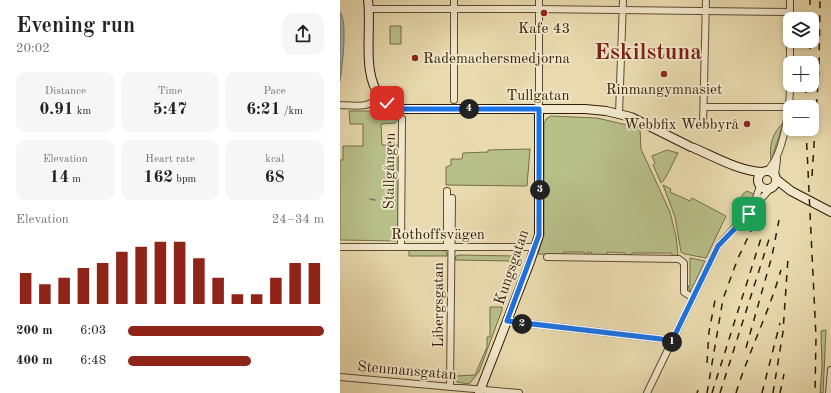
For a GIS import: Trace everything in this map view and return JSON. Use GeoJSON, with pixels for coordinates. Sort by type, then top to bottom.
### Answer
{"type":"FeatureCollection","features":[{"type":"Feature","properties":{"kind":"street"},"geometry":{"type":"LineString","coordinates":[[340,105],[371,105],[381,98],[371,80],[368,0]]}},
{"type":"Feature","properties":{"kind":"street"},"geometry":{"type":"LineString","coordinates":[[369,9],[371,0]]}},
{"type":"Feature","properties":{"kind":"street"},"geometry":{"type":"LineString","coordinates":[[454,0],[454,100]]}},
{"type":"Feature","properties":{"kind":"street","name":"Kungsgatan"},"geometry":{"type":"LineString","coordinates":[[480,391],[535,247],[540,223],[539,0]]}},
{"type":"Feature","properties":{"kind":"street"},"geometry":{"type":"LineString","coordinates":[[620,114],[623,0]]}},
{"type":"Feature","properties":{"kind":"street"},"geometry":{"type":"LineString","coordinates":[[704,125],[706,0]]}},
{"type":"Feature","properties":{"kind":"street"},"geometry":{"type":"LineString","coordinates":[[790,0],[790,12]]}},
{"type":"Feature","properties":{"kind":"street"},"geometry":{"type":"LineString","coordinates":[[369,9],[622,10],[783,16]]}},
{"type":"Feature","properties":{"kind":"street","name":"Tullgatan"},"geometry":{"type":"LineString","coordinates":[[381,98],[402,109],[585,109],[620,114],[727,162],[755,172],[765,172],[776,177],[791,191]]}},
{"type":"Feature","properties":{"kind":"street"},"geometry":{"type":"LineString","coordinates":[[704,107],[783,107]]}},
{"type":"Feature","properties":{"kind":"street","name":"Stallgången"},"geometry":{"type":"LineString","coordinates":[[401,247],[402,119]]}},
{"type":"Feature","properties":{"kind":"street"},"geometry":{"type":"LineString","coordinates":[[647,393],[718,246],[771,189],[776,177],[783,133]]}},
{"type":"Feature","properties":{"kind":"street"},"geometry":{"type":"LineString","coordinates":[[752,210],[759,184],[765,172],[772,166],[780,146]]}},
{"type":"Feature","properties":{"kind":"street","name":"Tullgatan"},"geometry":{"type":"LineString","coordinates":[[727,162],[753,176],[759,184]]}},
{"type":"Feature","properties":{"kind":"street"},"geometry":{"type":"LineString","coordinates":[[759,184],[763,189],[791,191],[831,212]]}},
{"type":"Feature","properties":{"kind":"street"},"geometry":{"type":"LineString","coordinates":[[447,191],[449,247]]}},
{"type":"Feature","properties":{"kind":"street"},"geometry":{"type":"LineString","coordinates":[[449,247],[452,198]]}},
{"type":"Feature","properties":{"kind":"street","name":"Rothoffsvägen"},"geometry":{"type":"LineString","coordinates":[[340,247],[535,247]]}},
{"type":"Feature","properties":{"kind":"street","name":"Libergsgatan"},"geometry":{"type":"LineString","coordinates":[[449,247],[450,387]]}},
{"type":"Feature","properties":{"kind":"street"},"geometry":{"type":"LineString","coordinates":[[547,256],[679,258],[684,263],[684,292],[693,298]]}},
{"type":"Feature","properties":{"kind":"street"},"geometry":{"type":"LineString","coordinates":[[507,321],[661,339],[671,343]]}},
{"type":"Feature","properties":{"kind":"street"},"geometry":{"type":"LineString","coordinates":[[829,393],[831,370]]}},
{"type":"Feature","properties":{"kind":"street","name":"Stenmansgatan"},"geometry":{"type":"LineString","coordinates":[[340,377],[480,391],[519,393]]}},
{"type":"Feature","properties":{"kind":"green space"},"geometry":{"type":"Polygon","coordinates":[[[390,26],[401,26],[401,44],[390,44],[390,26]]]}},
{"type":"Feature","properties":{"kind":"green space"},"geometry":{"type":"Polygon","coordinates":[[[349,111],[372,111],[398,119],[395,123],[381,124],[382,145],[399,145],[399,241],[340,240],[340,160],[343,160],[343,146],[363,146],[363,124],[350,124],[349,111]]]}},
{"type":"Feature","properties":{"kind":"green space"},"geometry":{"type":"Polygon","coordinates":[[[551,116],[597,118],[640,128],[641,149],[670,212],[676,236],[678,255],[672,256],[672,253],[632,253],[632,255],[625,255],[625,253],[607,252],[607,255],[591,255],[591,252],[588,252],[587,255],[585,255],[584,252],[564,252],[564,255],[538,254],[544,235],[544,124],[546,119],[551,116]]]}},
{"type":"Feature","properties":{"kind":"green space"},"geometry":{"type":"Polygon","coordinates":[[[783,123],[771,161],[770,150],[772,140],[783,123]]]}},
{"type":"Feature","properties":{"kind":"green space"},"geometry":{"type":"Polygon","coordinates":[[[530,149],[527,186],[446,185],[446,167],[451,165],[451,159],[462,159],[463,153],[488,152],[488,150],[530,149]]]}},
{"type":"Feature","properties":{"kind":"green space"},"geometry":{"type":"Polygon","coordinates":[[[667,150],[678,153],[668,174],[661,183],[653,165],[655,163],[652,156],[667,150]]]}},
{"type":"Feature","properties":{"kind":"green space"},"geometry":{"type":"Polygon","coordinates":[[[663,185],[671,189],[670,192],[690,201],[692,198],[726,216],[706,258],[681,252],[675,217],[663,185]]]}},
{"type":"Feature","properties":{"kind":"green space"},"geometry":{"type":"Polygon","coordinates":[[[747,191],[756,195],[750,206],[740,217],[734,212],[743,194],[747,191]]]}},
{"type":"Feature","properties":{"kind":"green space"},"geometry":{"type":"Polygon","coordinates":[[[409,250],[443,250],[447,253],[447,256],[409,256],[409,250]]]}},
{"type":"Feature","properties":{"kind":"green space"},"geometry":{"type":"Polygon","coordinates":[[[456,256],[520,257],[516,266],[511,261],[455,260],[456,256]]]}},
{"type":"Feature","properties":{"kind":"green space"},"geometry":{"type":"Polygon","coordinates":[[[690,258],[705,261],[690,292],[688,286],[690,286],[690,258]]]}},
{"type":"Feature","properties":{"kind":"green space"},"geometry":{"type":"Polygon","coordinates":[[[490,307],[502,307],[502,310],[479,372],[469,384],[457,382],[456,376],[475,375],[487,347],[487,337],[490,337],[490,307]]]}},
{"type":"Feature","properties":{"kind":"green space"},"geometry":{"type":"Polygon","coordinates":[[[826,330],[823,393],[820,393],[822,367],[821,331],[826,330]]]}},
{"type":"Feature","properties":{"kind":"water"},"geometry":{"type":"Polygon","coordinates":[[[340,12],[344,25],[344,35],[340,81],[340,12]]]}},
{"type":"Feature","properties":{"kind":"waterway"},"geometry":{"type":"LineString","coordinates":[[370,199],[375,200]]}},
{"type":"Feature","properties":{"kind":"railway"},"geometry":{"type":"LineString","coordinates":[[810,0],[810,12]]}},
{"type":"Feature","properties":{"kind":"railway"},"geometry":{"type":"LineString","coordinates":[[812,176],[819,67],[820,0]]}},
{"type":"Feature","properties":{"kind":"railway"},"geometry":{"type":"LineString","coordinates":[[810,48],[810,56]]}},
{"type":"Feature","properties":{"kind":"railway"},"geometry":{"type":"LineString","coordinates":[[806,92],[806,100]]}},
{"type":"Feature","properties":{"kind":"railway"},"geometry":{"type":"LineString","coordinates":[[806,136],[816,337],[815,393]]}},
{"type":"Feature","properties":{"kind":"railway"},"geometry":{"type":"LineString","coordinates":[[746,348],[772,256],[779,220]]}},
{"type":"Feature","properties":{"kind":"railway"},"geometry":{"type":"LineString","coordinates":[[707,393],[723,299],[738,258],[753,227]]}},
{"type":"Feature","properties":{"kind":"railway"},"geometry":{"type":"LineString","coordinates":[[720,393],[771,233]]}},
{"type":"Feature","properties":{"kind":"railway"},"geometry":{"type":"LineString","coordinates":[[712,393],[762,235]]}},
{"type":"Feature","properties":{"kind":"railway"},"geometry":{"type":"LineString","coordinates":[[773,393],[783,332],[788,258]]}},
{"type":"Feature","properties":{"kind":"railway"},"geometry":{"type":"LineString","coordinates":[[736,393],[771,301],[781,270]]}},
{"type":"Feature","properties":{"kind":"railway"},"geometry":{"type":"LineString","coordinates":[[707,363],[709,332],[716,295]]}},
{"type":"Feature","properties":{"kind":"railway"},"geometry":{"type":"LineString","coordinates":[[762,393],[780,323]]}},
{"type":"Feature","properties":{"kind":"railway"},"geometry":{"type":"LineString","coordinates":[[780,393],[784,374]]}},
{"type":"Feature","properties":{"kind":"place","name":"Kafe 43"},"geometry":{"type":"Point","coordinates":[544,13]}},
{"type":"Feature","properties":{"kind":"place","name":"Rademachersmedjorna"},"geometry":{"type":"Point","coordinates":[415,58]}},
{"type":"Feature","properties":{"kind":"place","name":"Rinmangymnasiet"},"geometry":{"type":"Point","coordinates":[664,74]}},
{"type":"Feature","properties":{"kind":"place","name":"Webbfix Webbyrå"},"geometry":{"type":"Point","coordinates":[747,124]}},
{"type":"Feature","properties":{"kind":"district","name":"Eskilstuna"},"geometry":{"type":"Point","coordinates":[648,51]}},
{"type":"Feature","properties":{"kind":"route"},"geometry":{"type":"LineString","coordinates":[[387,103],[402,109],[539,109],[539,235],[507,321],[534,326],[661,339],[671,343],[718,246],[749,214]]}}]}
